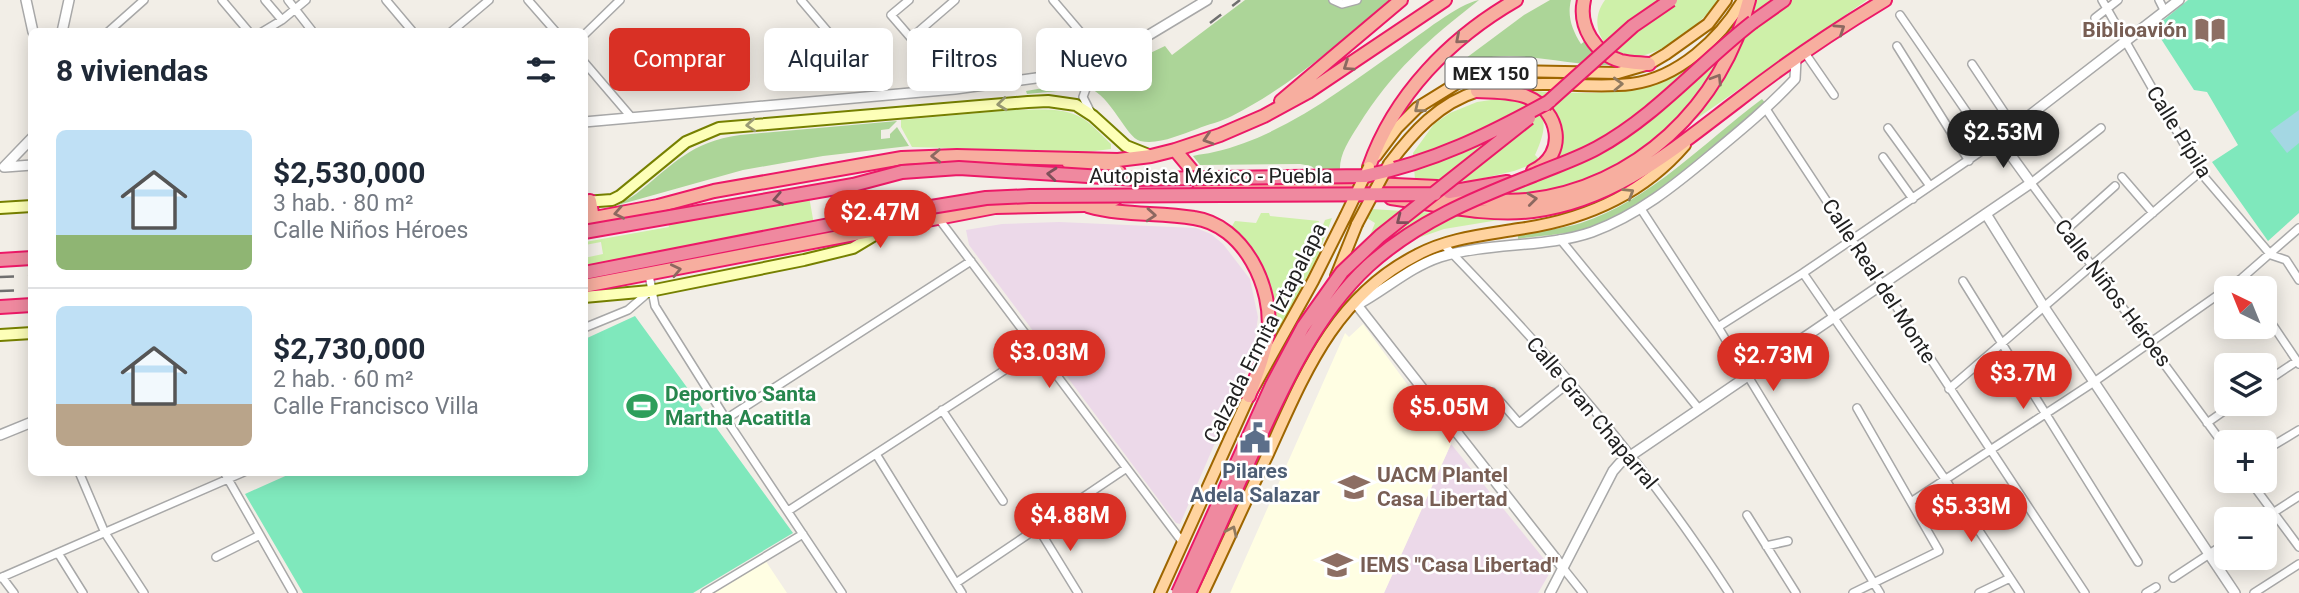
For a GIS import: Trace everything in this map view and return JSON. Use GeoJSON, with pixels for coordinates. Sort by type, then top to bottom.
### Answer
{"type":"FeatureCollection","features":[{"type":"Feature","properties":{"kind":"highway"},"geometry":{"type":"LineString","coordinates":[[1264,116],[1316,69],[1401,0]]}},
{"type":"Feature","properties":{"kind":"highway"},"geometry":{"type":"LineString","coordinates":[[589,219],[714,191],[902,158],[957,156],[1118,160],[1175,150],[1264,116],[1342,70],[1445,0]]}},
{"type":"Feature","properties":{"kind":"highway"},"geometry":{"type":"LineString","coordinates":[[1367,172],[1384,128],[1418,82],[1475,27],[1516,0]]}},
{"type":"Feature","properties":{"kind":"highway"},"geometry":{"type":"LineString","coordinates":[[1584,0],[1583,20],[1597,46],[1618,60],[1648,64]]}},
{"type":"Feature","properties":{"kind":"highway"},"geometry":{"type":"LineString","coordinates":[[1178,593],[1272,385],[1322,298],[1342,272],[1380,236],[1550,101],[1633,26],[1671,0]]}},
{"type":"Feature","properties":{"kind":"highway"},"geometry":{"type":"LineString","coordinates":[[588,285],[995,207],[1084,205],[1122,197],[1326,184],[1525,200],[1595,184],[1642,158],[1664,141],[1708,94],[1734,49],[1749,0]]}},
{"type":"Feature","properties":{"kind":"highway","name":"Autopista México - Puebla"},"geometry":{"type":"LineString","coordinates":[[588,272],[921,207],[986,198],[1056,195],[1426,195],[1477,188],[1534,174],[1587,153],[1626,130],[1662,102],[1729,41],[1784,0]]}},
{"type":"Feature","properties":{"kind":"highway"},"geometry":{"type":"LineString","coordinates":[[1122,197],[1333,190],[1507,213],[1564,205],[1620,185],[1691,138],[1737,101],[1801,56],[1885,0]]}},
{"type":"Feature","properties":{"kind":"highway"},"geometry":{"type":"LineString","coordinates":[[1058,158],[1088,169],[1143,174],[1195,174],[1393,186],[1459,187],[1489,184],[1527,174],[1549,161],[1554,153],[1556,136],[1551,120],[1541,106],[1515,93],[1477,91]]}},
{"type":"Feature","properties":{"kind":"highway","name":"Autopista México - Puebla"},"geometry":{"type":"LineString","coordinates":[[588,231],[853,185],[902,172],[959,168],[1135,179],[1402,169],[1453,151],[1550,101]]}},
{"type":"Feature","properties":{"kind":"highway"},"geometry":{"type":"LineString","coordinates":[[1175,150],[1195,174]]}},
{"type":"Feature","properties":{"kind":"highway"},"geometry":{"type":"LineString","coordinates":[[1189,593],[1283,386],[1338,300],[1367,267],[1414,230],[1471,200],[1534,174]]}},
{"type":"Feature","properties":{"kind":"highway"},"geometry":{"type":"LineString","coordinates":[[1084,205],[1109,212],[1196,218],[1220,227],[1236,242],[1257,271],[1269,314],[1268,335],[1249,396]]}},
{"type":"Feature","properties":{"kind":"highway"},"geometry":{"type":"LineString","coordinates":[[0,260],[28,258]]}},
{"type":"Feature","properties":{"kind":"highway"},"geometry":{"type":"LineString","coordinates":[[0,307],[28,305]]}},
{"type":"Feature","properties":{"kind":"main road","name":"MEX 150"},"geometry":{"type":"LineString","coordinates":[[1367,172],[1397,128],[1417,108],[1459,82],[1504,71],[1618,73],[1648,64],[1678,47],[1708,24],[1726,0]]}},
{"type":"Feature","properties":{"kind":"main road","name":"MEX 150"},"geometry":{"type":"LineString","coordinates":[[1305,372],[1346,247],[1357,224],[1389,164],[1408,138],[1439,110],[1477,91],[1507,84],[1623,84],[1653,78],[1672,69],[1711,41],[1743,0]]}},
{"type":"Feature","properties":{"kind":"main road"},"geometry":{"type":"LineString","coordinates":[[588,202],[612,200],[620,196],[686,142],[719,128],[1028,102],[1065,102],[1076,105],[1093,116],[1126,146],[1151,156]]}},
{"type":"Feature","properties":{"kind":"main road"},"geometry":{"type":"LineString","coordinates":[[1203,593],[1305,372],[1325,338],[1393,269],[1443,244],[1547,225],[1613,203],[1669,163],[1691,138]]}},
{"type":"Feature","properties":{"kind":"main road","name":"Calzada Ermita Iztapalapa"},"geometry":{"type":"LineString","coordinates":[[1160,593],[1249,396],[1313,281],[1367,172]]}},
{"type":"Feature","properties":{"kind":"main road"},"geometry":{"type":"LineString","coordinates":[[0,208],[28,206]]}},
{"type":"Feature","properties":{"kind":"main road"},"geometry":{"type":"LineString","coordinates":[[588,297],[650,291],[853,248],[889,226]]}},
{"type":"Feature","properties":{"kind":"main road"},"geometry":{"type":"LineString","coordinates":[[0,335],[28,334]]}},
{"type":"Feature","properties":{"kind":"main road"},"geometry":{"type":"LineString","coordinates":[[1256,383],[1268,375],[1282,377],[1287,385],[1289,409]]}},
{"type":"Feature","properties":{"kind":"street"},"geometry":{"type":"LineString","coordinates":[[26,0],[32,28]]}},
{"type":"Feature","properties":{"kind":"street"},"geometry":{"type":"LineString","coordinates":[[63,28],[69,0]]}},
{"type":"Feature","properties":{"kind":"street"},"geometry":{"type":"LineString","coordinates":[[112,28],[144,0]]}},
{"type":"Feature","properties":{"kind":"street"},"geometry":{"type":"LineString","coordinates":[[222,0],[246,28]]}},
{"type":"Feature","properties":{"kind":"street"},"geometry":{"type":"LineString","coordinates":[[265,0],[282,20]]}},
{"type":"Feature","properties":{"kind":"street"},"geometry":{"type":"LineString","coordinates":[[288,0],[310,28]]}},
{"type":"Feature","properties":{"kind":"street"},"geometry":{"type":"LineString","coordinates":[[269,28],[306,0]]}},
{"type":"Feature","properties":{"kind":"street"},"geometry":{"type":"LineString","coordinates":[[386,0],[410,28]]}},
{"type":"Feature","properties":{"kind":"street"},"geometry":{"type":"LineString","coordinates":[[456,28],[489,0]]}},
{"type":"Feature","properties":{"kind":"street"},"geometry":{"type":"LineString","coordinates":[[528,0],[552,28]]}},
{"type":"Feature","properties":{"kind":"street"},"geometry":{"type":"LineString","coordinates":[[588,31],[620,0]]}},
{"type":"Feature","properties":{"kind":"street"},"geometry":{"type":"LineString","coordinates":[[801,0],[825,28]]}},
{"type":"Feature","properties":{"kind":"street"},"geometry":{"type":"LineString","coordinates":[[907,33],[891,15],[909,0]]}},
{"type":"Feature","properties":{"kind":"street"},"geometry":{"type":"LineString","coordinates":[[922,28],[954,0]]}},
{"type":"Feature","properties":{"kind":"street"},"geometry":{"type":"LineString","coordinates":[[1054,0],[1077,28]]}},
{"type":"Feature","properties":{"kind":"street"},"geometry":{"type":"LineString","coordinates":[[1152,34],[1207,0]]}},
{"type":"Feature","properties":{"kind":"street"},"geometry":{"type":"LineString","coordinates":[[1333,0],[1342,4],[1357,0]]}},
{"type":"Feature","properties":{"kind":"street"},"geometry":{"type":"LineString","coordinates":[[2095,18],[2104,4],[2118,0]]}},
{"type":"Feature","properties":{"kind":"street"},"geometry":{"type":"LineString","coordinates":[[2159,0],[2164,10]]}},
{"type":"Feature","properties":{"kind":"street"},"geometry":{"type":"LineString","coordinates":[[1718,327],[1802,274],[1969,161],[2179,0]]}},
{"type":"Feature","properties":{"kind":"street","name":"Calle Pípila"},"geometry":{"type":"LineString","coordinates":[[2104,4],[2200,172],[2271,254],[2286,260],[2299,280]]}},
{"type":"Feature","properties":{"kind":"street"},"geometry":{"type":"LineString","coordinates":[[1900,15],[1990,146]]}},
{"type":"Feature","properties":{"kind":"street"},"geometry":{"type":"LineString","coordinates":[[1897,46],[1969,161]]}},
{"type":"Feature","properties":{"kind":"street"},"geometry":{"type":"LineString","coordinates":[[1801,56],[1834,95]]}},
{"type":"Feature","properties":{"kind":"street"},"geometry":{"type":"LineString","coordinates":[[1583,593],[1356,304],[1438,258],[1503,245],[1590,233],[1626,218],[1674,186],[1766,109],[1795,79],[1801,56]]}},
{"type":"Feature","properties":{"kind":"street"},"geometry":{"type":"LineString","coordinates":[[1972,64],[2014,127]]}},
{"type":"Feature","properties":{"kind":"street"},"geometry":{"type":"LineString","coordinates":[[588,67],[632,118]]}},
{"type":"Feature","properties":{"kind":"street"},"geometry":{"type":"LineString","coordinates":[[588,122],[933,91]]}},
{"type":"Feature","properties":{"kind":"street"},"geometry":{"type":"LineString","coordinates":[[1085,91],[1083,97],[1093,116]]}},
{"type":"Feature","properties":{"kind":"street","name":"Calle Real del Monte"},"geometry":{"type":"LineString","coordinates":[[1766,109],[2085,593]]}},
{"type":"Feature","properties":{"kind":"street"},"geometry":{"type":"LineString","coordinates":[[1888,128],[1930,186]]}},
{"type":"Feature","properties":{"kind":"street"},"geometry":{"type":"LineString","coordinates":[[1550,593],[1614,471],[1629,455],[2031,183],[2101,128]]}},
{"type":"Feature","properties":{"kind":"street","name":"Calle Niños Héroes"},"geometry":{"type":"LineString","coordinates":[[1999,139],[2214,432]]}},
{"type":"Feature","properties":{"kind":"street"},"geometry":{"type":"LineString","coordinates":[[2,167],[28,142]]}},
{"type":"Feature","properties":{"kind":"street"},"geometry":{"type":"LineString","coordinates":[[1884,158],[1913,199]]}},
{"type":"Feature","properties":{"kind":"street"},"geometry":{"type":"LineString","coordinates":[[2,167],[28,165]]}},
{"type":"Feature","properties":{"kind":"street"},"geometry":{"type":"LineString","coordinates":[[1949,389],[2200,172]]}},
{"type":"Feature","properties":{"kind":"street"},"geometry":{"type":"LineString","coordinates":[[2122,177],[2153,213]]}},
{"type":"Feature","properties":{"kind":"street"},"geometry":{"type":"LineString","coordinates":[[2066,230],[2115,187]]}},
{"type":"Feature","properties":{"kind":"street"},"geometry":{"type":"LineString","coordinates":[[1641,209],[1718,327],[1880,593]]}},
{"type":"Feature","properties":{"kind":"street"},"geometry":{"type":"LineString","coordinates":[[1986,214],[2044,307],[2235,593]]}},
{"type":"Feature","properties":{"kind":"street"},"geometry":{"type":"LineString","coordinates":[[939,219],[1183,543]]}},
{"type":"Feature","properties":{"kind":"street"},"geometry":{"type":"LineString","coordinates":[[2244,276],[2299,228]]}},
{"type":"Feature","properties":{"kind":"street"},"geometry":{"type":"LineString","coordinates":[[1501,232],[1503,245]]}},
{"type":"Feature","properties":{"kind":"street"},"geometry":{"type":"LineString","coordinates":[[1560,239],[1699,409]]}},
{"type":"Feature","properties":{"kind":"street","name":"Calle Gran Chaparral"},"geometry":{"type":"LineString","coordinates":[[1443,244],[1570,382],[1695,540],[1729,593]]}},
{"type":"Feature","properties":{"kind":"street"},"geometry":{"type":"LineString","coordinates":[[726,419],[971,261]]}},
{"type":"Feature","properties":{"kind":"street"},"geometry":{"type":"LineString","coordinates":[[1802,274],[1945,479],[2020,593]]}},
{"type":"Feature","properties":{"kind":"street"},"geometry":{"type":"LineString","coordinates":[[649,275],[655,306],[726,419],[842,593]]}},
{"type":"Feature","properties":{"kind":"street"},"geometry":{"type":"LineString","coordinates":[[1963,281],[2138,562]]}},
{"type":"Feature","properties":{"kind":"street"},"geometry":{"type":"LineString","coordinates":[[588,326],[628,310],[650,291]]}},
{"type":"Feature","properties":{"kind":"street"},"geometry":{"type":"LineString","coordinates":[[1911,502],[2094,382],[2214,297]]}},
{"type":"Feature","properties":{"kind":"street"},"geometry":{"type":"LineString","coordinates":[[2277,332],[2298,363],[2277,375]]}},
{"type":"Feature","properties":{"kind":"street"},"geometry":{"type":"LineString","coordinates":[[788,511],[1037,349]]}},
{"type":"Feature","properties":{"kind":"street"},"geometry":{"type":"LineString","coordinates":[[1492,392],[1519,423],[1570,382]]}},
{"type":"Feature","properties":{"kind":"street"},"geometry":{"type":"LineString","coordinates":[[1853,593],[1939,551],[1857,408]]}},
{"type":"Feature","properties":{"kind":"street"},"geometry":{"type":"LineString","coordinates":[[942,410],[1003,501]]}},
{"type":"Feature","properties":{"kind":"street"},"geometry":{"type":"LineString","coordinates":[[2207,422],[2216,416]]}},
{"type":"Feature","properties":{"kind":"street"},"geometry":{"type":"LineString","coordinates":[[0,435],[28,424]]}},
{"type":"Feature","properties":{"kind":"street"},"geometry":{"type":"LineString","coordinates":[[2277,444],[2299,430]]}},
{"type":"Feature","properties":{"kind":"street"},"geometry":{"type":"LineString","coordinates":[[876,454],[962,593]]}},
{"type":"Feature","properties":{"kind":"street"},"geometry":{"type":"LineString","coordinates":[[956,583],[1125,469]]}},
{"type":"Feature","properties":{"kind":"street"},"geometry":{"type":"LineString","coordinates":[[81,476],[105,533],[144,593]]}},
{"type":"Feature","properties":{"kind":"street"},"geometry":{"type":"LineString","coordinates":[[14,593],[1,578],[226,476],[293,593]]}},
{"type":"Feature","properties":{"kind":"street"},"geometry":{"type":"LineString","coordinates":[[2277,510],[2299,496]]}},
{"type":"Feature","properties":{"kind":"street"},"geometry":{"type":"LineString","coordinates":[[1747,515],[1796,593]]}},
{"type":"Feature","properties":{"kind":"street"},"geometry":{"type":"LineString","coordinates":[[2277,517],[2299,547]]}},
{"type":"Feature","properties":{"kind":"street"},"geometry":{"type":"LineString","coordinates":[[1038,528],[1078,593]]}},
{"type":"Feature","properties":{"kind":"street"},"geometry":{"type":"LineString","coordinates":[[705,593],[803,534]]}},
{"type":"Feature","properties":{"kind":"street"},"geometry":{"type":"LineString","coordinates":[[216,558],[260,535]]}},
{"type":"Feature","properties":{"kind":"street"},"geometry":{"type":"LineString","coordinates":[[1766,546],[1788,541]]}},
{"type":"Feature","properties":{"kind":"street"},"geometry":{"type":"LineString","coordinates":[[2172,578],[2214,550]]}},
{"type":"Feature","properties":{"kind":"street"},"geometry":{"type":"LineString","coordinates":[[58,553],[83,593]]}},
{"type":"Feature","properties":{"kind":"street"},"geometry":{"type":"LineString","coordinates":[[2254,593],[2299,564]]}},
{"type":"Feature","properties":{"kind":"street"},"geometry":{"type":"LineString","coordinates":[[1979,593],[2010,578]]}},
{"type":"Feature","properties":{"kind":"street"},"geometry":{"type":"LineString","coordinates":[[2146,593],[2156,587]]}},
{"type":"Feature","properties":{"kind":"shaded area"},"geometry":{"type":"Polygon","coordinates":[[[1059,222],[1196,228],[1211,234],[1223,244],[1250,279],[1258,317],[1253,355],[1180,524],[1176,523],[969,245],[966,230],[1002,224],[1059,222]]]}},
{"type":"Feature","properties":{"kind":"shaded area","name":"UACM Plantel Casa Libertad"},"geometry":{"type":"Polygon","coordinates":[[[1363,324],[1451,444],[1384,593],[1230,593],[1345,333],[1349,337],[1363,324]]]}},
{"type":"Feature","properties":{"kind":"shaded area"},"geometry":{"type":"Polygon","coordinates":[[[1451,444],[1552,569],[1538,593],[1384,593],[1451,444]]]}},
{"type":"Feature","properties":{"kind":"shaded area"},"geometry":{"type":"Polygon","coordinates":[[[765,560],[787,593],[711,593],[765,560]]]}},
{"type":"Feature","properties":{"kind":"green space"},"geometry":{"type":"Polygon","coordinates":[[[1245,0],[1391,0],[1314,62],[1254,104],[1228,118],[1169,139],[1140,141],[1129,132],[1111,107],[1095,91],[1152,91],[1152,52],[1165,46],[1172,55],[1245,0]]]}},
{"type":"Feature","properties":{"kind":"green space"},"geometry":{"type":"Polygon","coordinates":[[[1479,0],[1412,57],[1384,89],[1348,142],[1341,159],[1340,171],[1319,172],[1311,166],[1300,164],[1200,165],[1193,156],[1240,145],[1289,123],[1450,14],[1479,0]]]}},
{"type":"Feature","properties":{"kind":"green space"},"geometry":{"type":"Polygon","coordinates":[[[1550,0],[1571,0],[1571,23],[1581,44],[1585,41],[1597,56],[1614,65],[1508,56],[1466,63],[1446,73],[1524,15],[1550,0]]]}},
{"type":"Feature","properties":{"kind":"green space"},"geometry":{"type":"Polygon","coordinates":[[[1605,0],[1718,0],[1704,17],[1676,40],[1656,51],[1633,56],[1612,49],[1599,33],[1599,11],[1605,0]]]}},
{"type":"Feature","properties":{"kind":"green space"},"geometry":{"type":"Polygon","coordinates":[[[1757,0],[1867,0],[1689,124],[1730,66],[1757,0]]]}},
{"type":"Feature","properties":{"kind":"green space"},"geometry":{"type":"Polygon","coordinates":[[[2188,0],[2299,0],[2299,213],[2268,241],[2212,162],[2238,145],[2207,92],[2194,90],[2154,28],[2188,0]]]}},
{"type":"Feature","properties":{"kind":"green space"},"geometry":{"type":"Polygon","coordinates":[[[1741,14],[1723,57],[1701,92],[1679,118],[1655,140],[1628,159],[1569,185],[1501,196],[1504,189],[1545,165],[1560,148],[1562,138],[1556,122],[1525,91],[1591,93],[1646,87],[1671,78],[1695,63],[1718,42],[1741,14]]]}},
{"type":"Feature","properties":{"kind":"green space"},"geometry":{"type":"Polygon","coordinates":[[[1036,89],[1058,91],[1027,94],[1026,91],[1036,89]]]}},
{"type":"Feature","properties":{"kind":"green space"},"geometry":{"type":"Polygon","coordinates":[[[1505,98],[1529,105],[1541,115],[1543,131],[1535,155],[1541,161],[1514,171],[1471,181],[1415,180],[1413,153],[1434,124],[1450,113],[1477,102],[1505,98]]]}},
{"type":"Feature","properties":{"kind":"green space"},"geometry":{"type":"Polygon","coordinates":[[[1762,99],[1766,104],[1683,173],[1640,204],[1583,230],[1518,239],[1518,235],[1581,223],[1631,200],[1654,185],[1762,99]]]}},
{"type":"Feature","properties":{"kind":"green space"},"geometry":{"type":"Polygon","coordinates":[[[1013,110],[1069,112],[1085,120],[1099,132],[1111,144],[1111,149],[1087,152],[912,147],[901,127],[901,120],[1013,110]]]}},
{"type":"Feature","properties":{"kind":"green space"},"geometry":{"type":"Polygon","coordinates":[[[897,121],[889,129],[881,130],[881,139],[890,138],[890,134],[897,127],[909,146],[823,156],[743,170],[618,205],[684,156],[723,138],[897,121]]]}},
{"type":"Feature","properties":{"kind":"green space"},"geometry":{"type":"Polygon","coordinates":[[[807,185],[816,236],[588,280],[588,257],[603,254],[601,242],[588,244],[588,241],[669,227],[666,214],[807,185]]]}},
{"type":"Feature","properties":{"kind":"green space"},"geometry":{"type":"Polygon","coordinates":[[[1371,209],[1517,217],[1444,229],[1418,238],[1397,250],[1361,279],[1355,286],[1356,292],[1321,335],[1344,274],[1355,273],[1375,223],[1367,218],[1371,209]]]}},
{"type":"Feature","properties":{"kind":"green space"},"geometry":{"type":"Polygon","coordinates":[[[1261,213],[1319,221],[1312,243],[1316,242],[1325,220],[1332,218],[1317,258],[1271,345],[1274,319],[1231,228],[1235,221],[1256,223],[1261,213]]]}},
{"type":"Feature","properties":{"kind":"green space","name":"Deportivo Santa Martha Acatitla"},"geometry":{"type":"Polygon","coordinates":[[[635,316],[793,533],[693,593],[303,593],[245,494],[285,476],[588,476],[588,338],[635,316]]]}},
{"type":"Feature","properties":{"kind":"water"},"geometry":{"type":"Polygon","coordinates":[[[2299,110],[2299,143],[2287,153],[2270,131],[2299,110]]]}},
{"type":"Feature","properties":{"kind":"railway"},"geometry":{"type":"LineString","coordinates":[[1210,23],[1240,0]]}},
{"type":"Feature","properties":{"kind":"railway"},"geometry":{"type":"LineString","coordinates":[[0,277],[28,276]]}},
{"type":"Feature","properties":{"kind":"railway"},"geometry":{"type":"LineString","coordinates":[[0,291],[28,290]]}},
{"type":"Feature","properties":{"kind":"place","name":"Biblioavión"},"geometry":{"type":"Point","coordinates":[2210,30]}},
{"type":"Feature","properties":{"kind":"place","name":"Deportivo Santa Martha Acatitla"},"geometry":{"type":"Point","coordinates":[642,406]}},
{"type":"Feature","properties":{"kind":"place","name":"Pilares Adela Salazar"},"geometry":{"type":"Point","coordinates":[1255,438]}},
{"type":"Feature","properties":{"kind":"place","name":"UACM Plantel Casa Libertad"},"geometry":{"type":"Point","coordinates":[1354,487]}},
{"type":"Feature","properties":{"kind":"place","name":"IEMS \"Casa Libertad\""},"geometry":{"type":"Point","coordinates":[1337,565]}}]}
